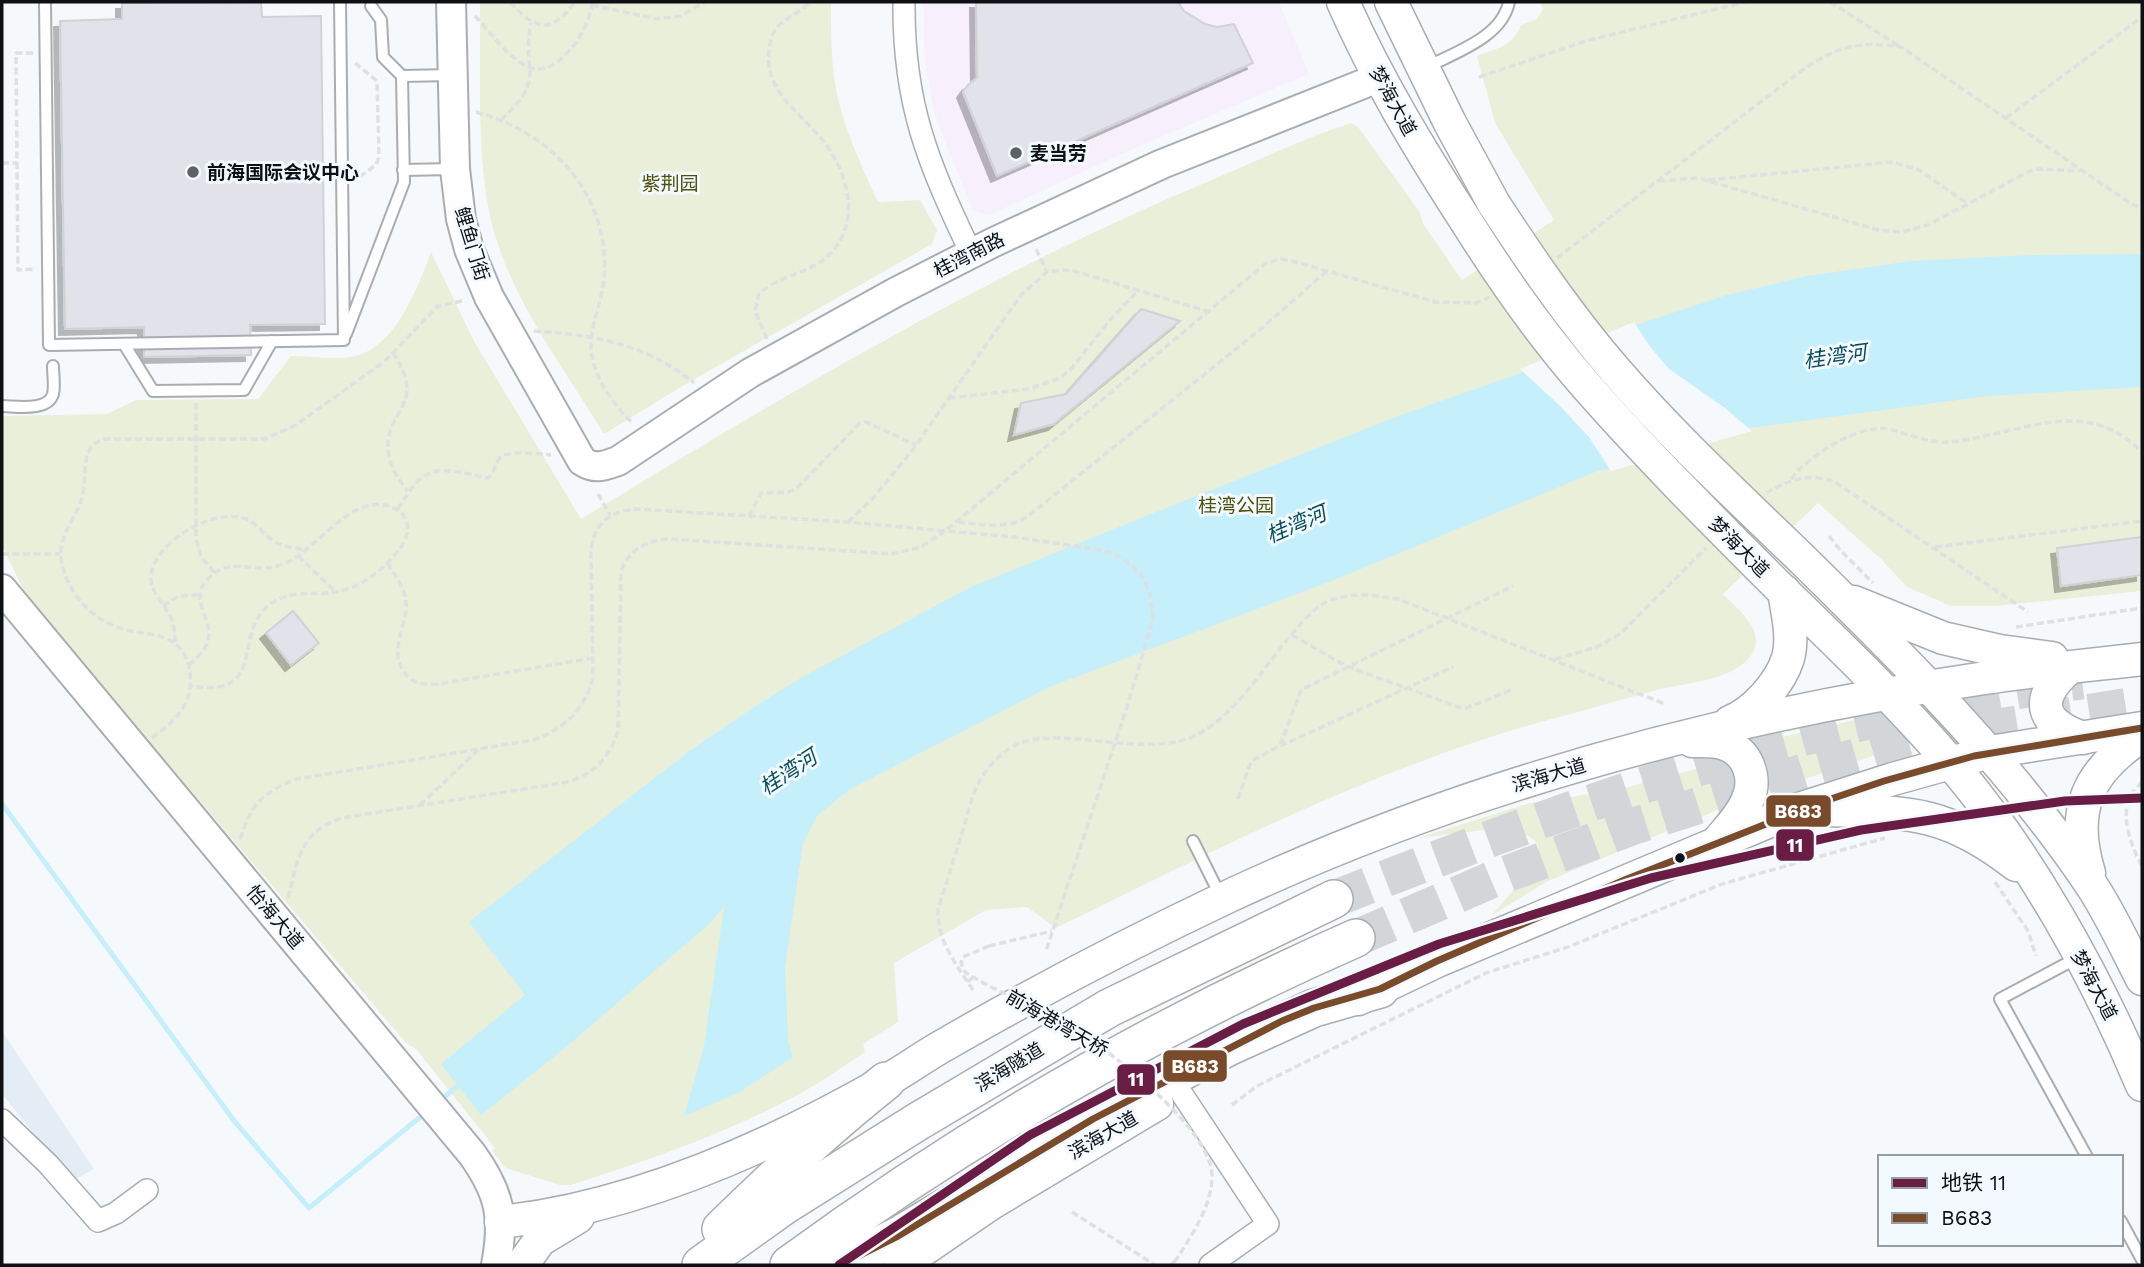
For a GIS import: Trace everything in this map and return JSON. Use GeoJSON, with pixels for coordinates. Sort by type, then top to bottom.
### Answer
{"type":"FeatureCollection","features":[{"type":"Feature","properties":{"kind":"highway","name":"滨海隧道"},"geometry":{"type":"LineString","coordinates":[[701,1265],[785,1205],[917,1122],[1109,1008],[1334,899]]}},
{"type":"Feature","properties":{"kind":"highway"},"geometry":{"type":"LineString","coordinates":[[789,1265],[945,1159],[1084,1073],[1271,975],[1356,938]]}},
{"type":"Feature","properties":{"kind":"highway"},"geometry":{"type":"LineString","coordinates":[[840,1265],[885,1243],[1093,1119],[1228,1047],[1314,1008],[1380,989]]}},
{"type":"Feature","properties":{"kind":"highway"},"geometry":{"type":"LineString","coordinates":[[686,1265],[777,1174],[832,1124],[886,1081]]}},
{"type":"Feature","properties":{"kind":"main road"},"geometry":{"type":"LineString","coordinates":[[1333,2],[1355,31]]}},
{"type":"Feature","properties":{"kind":"main road","name":"梦海大道"},"geometry":{"type":"LineString","coordinates":[[1343,2],[1378,78],[1466,221],[1520,301],[1589,389],[1645,450],[1887,694],[1950,762],[1992,816],[2080,956],[2107,1007],[2142,1085]]}},
{"type":"Feature","properties":{"kind":"main road","name":"梦海大道"},"geometry":{"type":"LineString","coordinates":[[1391,2],[1466,155],[1494,204],[1567,310],[1618,373],[1674,434],[1930,687],[1990,752],[2093,888],[2142,979]]}},
{"type":"Feature","properties":{"kind":"main road"},"geometry":{"type":"LineString","coordinates":[[1400,2],[1420,60]]}},
{"type":"Feature","properties":{"kind":"main road"},"geometry":{"type":"LineString","coordinates":[[1714,729],[1741,718],[1763,698],[1779,676],[1788,657],[1790,630],[1781,588]]}},
{"type":"Feature","properties":{"kind":"main road"},"geometry":{"type":"LineString","coordinates":[[1839,596],[1943,638],[2000,651],[2102,664]]}},
{"type":"Feature","properties":{"kind":"main road","name":"滨海大道"},"geometry":{"type":"LineString","coordinates":[[607,1202],[678,1179],[800,1126],[886,1081],[943,1045],[1135,941],[1222,900],[1407,821],[1529,779],[1714,729],[1887,694],[2142,659]]}},
{"type":"Feature","properties":{"kind":"main road"},"geometry":{"type":"LineString","coordinates":[[2069,668],[2056,679],[2047,693],[2045,705],[2054,724],[2064,732],[2083,738]]}},
{"type":"Feature","properties":{"kind":"main road","name":"滨海大道"},"geometry":{"type":"LineString","coordinates":[[901,1265],[990,1204],[1230,1062],[1437,961],[1796,810],[1990,752],[2142,729]]}},
{"type":"Feature","properties":{"kind":"main road"},"geometry":{"type":"LineString","coordinates":[[2093,888],[2082,849],[2080,828],[2084,806],[2092,786],[2106,765],[2142,736]]}},
{"type":"Feature","properties":{"kind":"main road"},"geometry":{"type":"LineString","coordinates":[[1672,741],[1725,744],[1738,750],[1749,767],[1752,777],[1748,800],[1718,841]]}},
{"type":"Feature","properties":{"kind":"main road"},"geometry":{"type":"LineString","coordinates":[[1796,810],[1890,812],[1944,821],[1994,848],[2039,888]]}},
{"type":"Feature","properties":{"kind":"main road"},"geometry":{"type":"LineString","coordinates":[[501,1222],[539,1218],[607,1202]]}},
{"type":"Feature","properties":{"kind":"main road"},"geometry":{"type":"LineString","coordinates":[[522,1265],[540,1240],[607,1202]]}},
{"type":"Feature","properties":{"kind":"street"},"geometry":{"type":"LineString","coordinates":[[904,2],[906,69],[921,139],[971,253]]}},
{"type":"Feature","properties":{"kind":"street","name":"鲤鱼门街"},"geometry":{"type":"LineString","coordinates":[[463,8],[452,75],[454,169],[461,219],[480,279],[582,461]]}},
{"type":"Feature","properties":{"kind":"street","name":"桂湾南路"},"geometry":{"type":"LineString","coordinates":[[582,461],[593,467],[602,467],[618,461],[750,373],[971,253],[1162,164],[1378,78]]}},
{"type":"Feature","properties":{"kind":"street","name":"怡海大道"},"geometry":{"type":"LineString","coordinates":[[2,589],[472,1154],[493,1187],[499,1205],[501,1222],[496,1265]]}},
{"type":"Feature","properties":{"kind":"street"},"geometry":{"type":"LineString","coordinates":[[1180,1091],[1268,1224],[1210,1265]]}},
{"type":"Feature","properties":{"kind":"street"},"geometry":{"type":"LineString","coordinates":[[2,1120],[48,1164],[98,1221],[116,1213],[147,1190]]}},
{"type":"Feature","properties":{"kind":"lane"},"geometry":{"type":"LineString","coordinates":[[45,2],[49,345],[344,340]]}},
{"type":"Feature","properties":{"kind":"lane"},"geometry":{"type":"LineString","coordinates":[[340,2],[344,340]]}},
{"type":"Feature","properties":{"kind":"lane"},"geometry":{"type":"LineString","coordinates":[[1420,60],[1495,28],[1502,22],[1509,2]]}},
{"type":"Feature","properties":{"kind":"lane"},"geometry":{"type":"LineString","coordinates":[[344,340],[404,183],[402,76],[383,57],[380,20],[371,6]]}},
{"type":"Feature","properties":{"kind":"lane"},"geometry":{"type":"LineString","coordinates":[[402,76],[452,75]]}},
{"type":"Feature","properties":{"kind":"lane"},"geometry":{"type":"LineString","coordinates":[[403,170],[454,169]]}},
{"type":"Feature","properties":{"kind":"lane"},"geometry":{"type":"LineString","coordinates":[[124,344],[153,391],[196,391],[244,390],[272,341]]}},
{"type":"Feature","properties":{"kind":"lane"},"geometry":{"type":"LineString","coordinates":[[2,406],[36,406],[46,402],[52,395],[53,366]]}},
{"type":"Feature","properties":{"kind":"lane"},"geometry":{"type":"LineString","coordinates":[[1193,841],[1222,900]]}},
{"type":"Feature","properties":{"kind":"lane"},"geometry":{"type":"LineString","coordinates":[[2080,956],[2000,999],[2086,1155]]}},
{"type":"Feature","properties":{"kind":"lane"},"geometry":{"type":"LineString","coordinates":[[2123,1225],[2142,1260]]}},
{"type":"Feature","properties":{"kind":"path"},"geometry":{"type":"LineString","coordinates":[[510,2],[531,23],[542,25],[555,22],[575,2]]}},
{"type":"Feature","properties":{"kind":"path"},"geometry":{"type":"LineString","coordinates":[[463,8],[515,58],[531,68],[550,65],[565,57],[584,30],[592,3],[657,19],[680,16],[705,2]]}},
{"type":"Feature","properties":{"kind":"path"},"geometry":{"type":"LineString","coordinates":[[768,342],[755,311],[759,294],[774,283],[818,264],[832,251],[849,222],[847,187],[832,153],[782,98],[774,84],[770,68],[769,50],[778,25],[810,2]]}},
{"type":"Feature","properties":{"kind":"path"},"geometry":{"type":"LineString","coordinates":[[1479,77],[1589,40],[1746,2]]}},
{"type":"Feature","properties":{"kind":"path"},"geometry":{"type":"LineString","coordinates":[[1830,2],[2142,209]]}},
{"type":"Feature","properties":{"kind":"path"},"geometry":{"type":"LineString","coordinates":[[2006,118],[2142,17]]}},
{"type":"Feature","properties":{"kind":"path"},"geometry":{"type":"LineString","coordinates":[[501,120],[518,104],[531,79],[528,37],[531,23]]}},
{"type":"Feature","properties":{"kind":"path"},"geometry":{"type":"LineString","coordinates":[[1551,262],[1822,57],[1838,49],[1859,45],[1878,43],[1901,47]]}},
{"type":"Feature","properties":{"kind":"path"},"geometry":{"type":"LineString","coordinates":[[341,52],[374,76],[379,98],[378,161],[342,189]]}},
{"type":"Feature","properties":{"kind":"path"},"geometry":{"type":"LineString","coordinates":[[46,53],[16,53],[17,163],[18,270],[48,269]]}},
{"type":"Feature","properties":{"kind":"path"},"geometry":{"type":"LineString","coordinates":[[474,112],[515,125],[545,145],[574,174],[587,195],[603,238],[605,261],[591,354],[595,370],[618,408],[633,424]]}},
{"type":"Feature","properties":{"kind":"path"},"geometry":{"type":"LineString","coordinates":[[1706,180],[1893,162],[1919,170],[1968,204]]}},
{"type":"Feature","properties":{"kind":"path"},"geometry":{"type":"LineString","coordinates":[[2,163],[17,163]]}},
{"type":"Feature","properties":{"kind":"path"},"geometry":{"type":"LineString","coordinates":[[1657,181],[1689,177],[1706,180],[1879,230],[1901,232],[1928,225],[2028,172],[2049,169],[2083,171]]}},
{"type":"Feature","properties":{"kind":"path"},"geometry":{"type":"LineString","coordinates":[[1036,249],[1047,272]]}},
{"type":"Feature","properties":{"kind":"path"},"geometry":{"type":"LineString","coordinates":[[288,900],[299,854],[305,842],[321,827],[342,818],[568,782],[589,773],[605,759],[615,741],[619,718],[621,573],[629,556],[647,543],[659,539],[892,554],[921,547],[956,522],[1265,264],[1279,259],[1435,302],[1476,303],[1496,294]]}},
{"type":"Feature","properties":{"kind":"path"},"geometry":{"type":"LineString","coordinates":[[848,522],[892,477],[1021,295],[1047,272],[1074,271],[1210,312]]}},
{"type":"Feature","properties":{"kind":"path"},"geometry":{"type":"LineString","coordinates":[[956,522],[1004,525],[1027,517],[1262,328],[1328,271]]}},
{"type":"Feature","properties":{"kind":"path"},"geometry":{"type":"LineString","coordinates":[[949,398],[1029,389],[1060,378],[1072,368],[1109,321],[1138,290]]}},
{"type":"Feature","properties":{"kind":"path"},"geometry":{"type":"LineString","coordinates":[[144,744],[183,710],[191,686],[189,665],[175,643],[165,637],[126,630],[100,619],[88,610],[64,574],[60,554],[65,532],[81,504],[90,446],[97,440],[105,439],[265,439],[283,433],[346,390],[393,352],[438,306],[462,301]]}},
{"type":"Feature","properties":{"kind":"path"},"geometry":{"type":"LineString","coordinates":[[534,331],[592,336],[632,347],[675,367],[696,385]]}},
{"type":"Feature","properties":{"kind":"path"},"geometry":{"type":"LineString","coordinates":[[393,352],[403,371],[407,390],[403,407],[390,429],[387,448],[398,480],[408,491]]}},
{"type":"Feature","properties":{"kind":"path"},"geometry":{"type":"LineString","coordinates":[[196,391],[197,549],[215,573]]}},
{"type":"Feature","properties":{"kind":"path"},"geometry":{"type":"LineString","coordinates":[[1790,480],[1803,464],[1864,430],[1881,429],[1947,442],[2061,420],[2102,425],[2119,432],[2142,453]]}},
{"type":"Feature","properties":{"kind":"path"},"geometry":{"type":"LineString","coordinates":[[749,516],[761,493],[790,492],[796,489],[860,423],[866,422],[916,445]]}},
{"type":"Feature","properties":{"kind":"path"},"geometry":{"type":"LineString","coordinates":[[398,509],[415,482],[442,469],[460,470],[487,478],[495,471],[497,461],[503,455],[551,455]]}},
{"type":"Feature","properties":{"kind":"path"},"geometry":{"type":"LineString","coordinates":[[598,494],[610,514]]}},
{"type":"Feature","properties":{"kind":"path"},"geometry":{"type":"LineString","coordinates":[[189,665],[203,652],[208,641],[209,631],[201,608],[200,595],[205,583],[215,573],[229,566],[270,569],[298,556],[357,509],[374,504],[398,509],[405,517],[408,529],[405,540],[387,564],[359,586],[336,592],[296,594],[273,602],[257,617],[250,635],[246,661],[242,672],[234,681],[224,687],[211,689],[191,686]]}},
{"type":"Feature","properties":{"kind":"path"},"geometry":{"type":"LineString","coordinates":[[239,840],[248,815],[256,803],[282,785],[298,779],[533,740],[548,735],[565,724],[578,712],[588,695],[593,678],[593,537],[599,525],[610,514],[636,509],[848,522],[1015,537],[1101,550],[1118,556],[1140,574],[1150,594],[1153,617],[1127,707],[1046,951]]}},
{"type":"Feature","properties":{"kind":"path"},"geometry":{"type":"LineString","coordinates":[[175,643],[174,626],[151,582],[152,569],[160,554],[175,539],[196,525],[212,519],[237,517],[255,525],[276,542],[306,550]]}},
{"type":"Feature","properties":{"kind":"path"},"geometry":{"type":"LineString","coordinates":[[1933,547],[2142,522]]}},
{"type":"Feature","properties":{"kind":"path"},"geometry":{"type":"LineString","coordinates":[[1829,536],[1876,585]]}},
{"type":"Feature","properties":{"kind":"path"},"geometry":{"type":"LineString","coordinates":[[2,554],[60,554]]}},
{"type":"Feature","properties":{"kind":"path"},"geometry":{"type":"LineString","coordinates":[[298,556],[336,592]]}},
{"type":"Feature","properties":{"kind":"path"},"geometry":{"type":"LineString","coordinates":[[387,564],[400,582],[406,604],[397,656],[401,668],[415,682],[425,685],[438,684],[593,658]]}},
{"type":"Feature","properties":{"kind":"path"},"geometry":{"type":"LineString","coordinates":[[1280,746],[1301,690],[1513,586]]}},
{"type":"Feature","properties":{"kind":"path"},"geometry":{"type":"LineString","coordinates":[[163,606],[180,596],[200,595]]}},
{"type":"Feature","properties":{"kind":"path"},"geometry":{"type":"LineString","coordinates":[[971,980],[951,956],[937,922],[938,909],[979,781],[996,759],[1009,748],[1024,741],[1178,743],[1200,733],[1234,705],[1313,611],[1333,599],[1356,595],[1398,599],[1665,704]]}},
{"type":"Feature","properties":{"kind":"path"},"geometry":{"type":"LineString","coordinates":[[2005,629],[2142,608]]}},
{"type":"Feature","properties":{"kind":"path"},"geometry":{"type":"LineString","coordinates":[[1292,635],[1346,666],[1464,709],[1511,690]]}},
{"type":"Feature","properties":{"kind":"path"},"geometry":{"type":"LineString","coordinates":[[1238,799],[1251,761],[1453,667]]}},
{"type":"Feature","properties":{"kind":"path"},"geometry":{"type":"LineString","coordinates":[[418,806],[479,749]]}},
{"type":"Feature","properties":{"kind":"path"},"geometry":{"type":"LineString","coordinates":[[2142,782],[2130,796],[2125,819],[2133,848],[2142,867]]}},
{"type":"Feature","properties":{"kind":"path"},"geometry":{"type":"LineString","coordinates":[[1232,1105],[1257,1086],[1486,973],[1568,947],[1722,884],[1895,835]]}},
{"type":"Feature","properties":{"kind":"path"},"geometry":{"type":"LineString","coordinates":[[1993,878],[2028,932],[2036,956]]}},
{"type":"Feature","properties":{"kind":"path"},"geometry":{"type":"LineString","coordinates":[[973,990],[971,980],[962,968],[963,957],[989,946],[1052,931]]}},
{"type":"Feature","properties":{"kind":"path","name":"前海港湾天桥"},"geometry":{"type":"LineString","coordinates":[[971,980],[1039,1009],[1092,1041],[1147,1084],[1194,1134],[1207,1153],[1212,1178],[1208,1201],[1194,1230],[1171,1265]]}},
{"type":"Feature","properties":{"kind":"path"},"geometry":{"type":"LineString","coordinates":[[1072,1212],[1155,1265]]}},
{"type":"Feature","properties":{"kind":"shaded area"},"geometry":{"type":"Polygon","coordinates":[[[923,2],[1279,2],[1309,74],[1126,152],[990,215],[973,211],[933,108],[925,62],[923,2]]]}},
{"type":"Feature","properties":{"kind":"shaded area"},"geometry":{"type":"Polygon","coordinates":[[[2,1031],[94,1169],[72,1181],[2,1094],[2,1031]]]}},
{"type":"Feature","properties":{"kind":"green space","name":"紫荆园"},"geometry":{"type":"Polygon","coordinates":[[[480,2],[831,2],[835,84],[842,114],[859,159],[878,202],[920,200],[937,230],[932,244],[686,384],[604,434],[528,311],[503,259],[494,232],[481,148],[480,2]]]}},
{"type":"Feature","properties":{"kind":"green space","name":"桂湾公园"},"geometry":{"type":"Polygon","coordinates":[[[1540,2],[2142,2],[2142,591],[1996,606],[1951,606],[1907,587],[1881,559],[1818,503],[1723,594],[1750,623],[1756,640],[1755,649],[1749,658],[1732,671],[1548,720],[1421,761],[1297,812],[1056,928],[1027,907],[986,910],[894,963],[898,1022],[863,1044],[865,1052],[829,1076],[766,1111],[711,1135],[599,1176],[571,1185],[560,1185],[506,1168],[492,1151],[495,1148],[416,1049],[406,1043],[61,638],[24,591],[2,545],[2,416],[107,414],[136,400],[258,399],[291,356],[351,357],[367,352],[380,343],[403,315],[412,299],[431,252],[474,341],[581,519],[735,426],[970,294],[1131,215],[1299,142],[1351,123],[1358,127],[1419,211],[1424,225],[1462,280],[1554,220],[1495,123],[1477,56],[1503,46],[1513,38],[1521,25],[1537,19],[1543,9],[1540,2]]]}},
{"type":"Feature","properties":{"kind":"green space"},"geometry":{"type":"Polygon","coordinates":[[[1863,718],[1881,737],[1884,752],[1770,791],[1765,765],[1747,745],[1863,718]]]}},
{"type":"Feature","properties":{"kind":"green space"},"geometry":{"type":"Polygon","coordinates":[[[1730,760],[1742,764],[1732,804],[1546,882],[1491,916],[1529,872],[1539,851],[1538,844],[1529,836],[1492,829],[1418,838],[1530,803],[1616,790],[1730,760]]]}},
{"type":"Feature","properties":{"kind":"water","name":"桂湾河"},"geometry":{"type":"Polygon","coordinates":[[[2142,254],[2142,387],[1987,396],[1751,428],[1595,472],[1334,580],[1049,687],[850,789],[817,816],[803,843],[785,967],[788,1040],[793,1057],[738,1093],[684,1116],[704,1046],[724,907],[709,924],[566,1047],[481,1115],[441,1064],[525,995],[469,922],[691,750],[754,707],[806,675],[969,588],[1393,418],[1518,374],[1636,325],[1727,295],[1807,276],[1912,261],[2031,255],[2142,254]]]}},
{"type":"Feature","properties":{"kind":"pier"},"geometry":{"type":"Polygon","coordinates":[[[1634,322],[1669,369],[1725,408],[1752,431],[1611,471],[1589,437],[1520,369],[1634,322]]]}},
{"type":"Feature","properties":{"kind":"building","name":"前海国际会议中心"},"geometry":{"type":"Polygon","coordinates":[[[261,2],[262,17],[321,16],[325,324],[250,325],[251,355],[144,357],[144,327],[65,329],[60,21],[122,19],[122,3],[261,2]]]}},
{"type":"Feature","properties":{"kind":"building"},"geometry":{"type":"Polygon","coordinates":[[[976,2],[1178,2],[1184,11],[1205,24],[1217,27],[1234,24],[1253,63],[997,176],[963,92],[977,78],[976,2]]]}},
{"type":"Feature","properties":{"kind":"building"},"geometry":{"type":"Polygon","coordinates":[[[1141,309],[1180,321],[1054,424],[1014,435],[1021,403],[1066,394],[1141,309]]]}},
{"type":"Feature","properties":{"kind":"building"},"geometry":{"type":"Polygon","coordinates":[[[2142,537],[2142,575],[2061,586],[2057,548],[2142,537]]]}},
{"type":"Feature","properties":{"kind":"building"},"geometry":{"type":"Polygon","coordinates":[[[293,611],[319,643],[291,665],[266,633],[293,611]]]}},
{"type":"Feature","properties":{"kind":"waterway"},"geometry":{"type":"LineString","coordinates":[[2,804],[235,1122],[309,1208],[425,1113]]}},
{"type":"Feature","properties":{"kind":"waterway"},"geometry":{"type":"LineString","coordinates":[[438,1102],[463,1082]]}},
{"type":"Feature","properties":{"kind":"tunnel"},"geometry":{"type":"LineString","coordinates":[[1334,899],[1517,829],[1702,767],[1890,716],[1985,696],[2082,681]]}},
{"type":"Feature","properties":{"kind":"tunnel"},"geometry":{"type":"LineString","coordinates":[[1356,938],[1496,878],[1637,825],[1804,772],[1911,741],[2142,704]]}},
{"type":"Feature","properties":{"kind":"metro line","name":"11"},"geometry":{"type":"LineString","coordinates":[[839,1265],[1030,1135],[1243,1024],[1439,944],[1651,878],[1861,830],[2065,801],[2142,798]]}},
{"type":"Feature","properties":{"kind":"transit line","name":"B683"},"geometry":{"type":"LineString","coordinates":[[840,1265],[898,1236],[1093,1119],[1282,1021],[1314,1008],[1380,989],[1437,961],[1627,879],[1819,803],[1884,781],[1974,756],[2142,728]]}},
{"type":"Feature","properties":{"kind":"place","name":"麦当劳"},"geometry":{"type":"Point","coordinates":[1016,153]}},
{"type":"Feature","properties":{"kind":"place","name":"前海国际会议中心"},"geometry":{"type":"Point","coordinates":[193,172]}}]}
